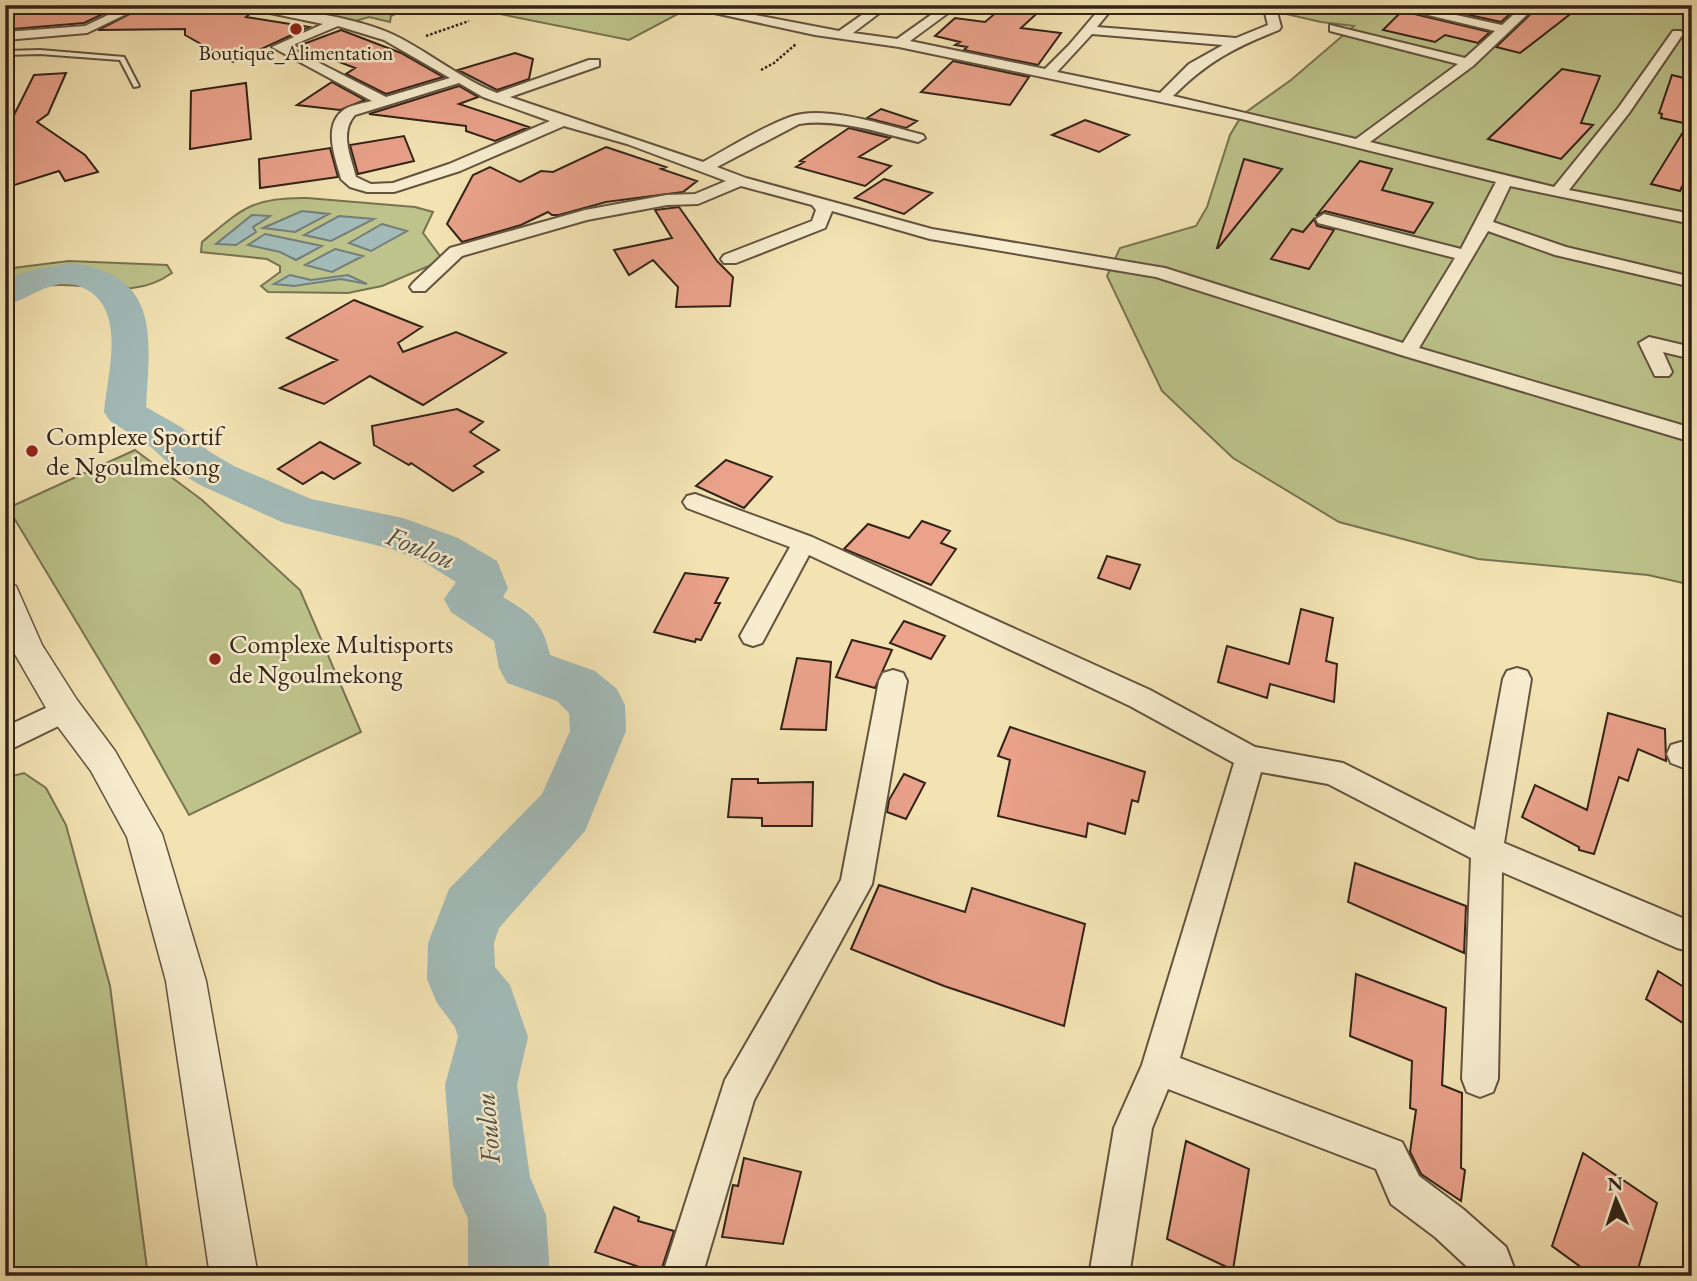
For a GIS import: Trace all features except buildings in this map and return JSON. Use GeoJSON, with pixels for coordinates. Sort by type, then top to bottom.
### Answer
{"type":"FeatureCollection","features":[{"type":"Feature","properties":{"kind":"street"},"geometry":{"type":"LineString","coordinates":[[5,36],[87,29],[139,5]]}},
{"type":"Feature","properties":{"kind":"street"},"geometry":{"type":"LineString","coordinates":[[237,5],[336,23],[401,43],[459,79],[498,97],[563,121],[632,141],[740,181],[930,234],[1158,272],[1408,351],[1692,435]]}},
{"type":"Feature","properties":{"kind":"street"},"geometry":{"type":"LineString","coordinates":[[684,5],[808,30],[899,43],[1047,74],[1242,116],[1558,193],[1692,219]]}},
{"type":"Feature","properties":{"kind":"street"},"geometry":{"type":"LineString","coordinates":[[841,35],[884,5]]}},
{"type":"Feature","properties":{"kind":"street"},"geometry":{"type":"LineString","coordinates":[[899,43],[953,5]]}},
{"type":"Feature","properties":{"kind":"street"},"geometry":{"type":"LineString","coordinates":[[1047,74],[1109,5]]}},
{"type":"Feature","properties":{"kind":"street"},"geometry":{"type":"LineString","coordinates":[[1162,99],[1194,67],[1237,42],[1275,27],[1269,5]]}},
{"type":"Feature","properties":{"kind":"street"},"geometry":{"type":"LineString","coordinates":[[1392,5],[1503,29]]}},
{"type":"Feature","properties":{"kind":"street"},"geometry":{"type":"LineString","coordinates":[[1357,145],[1468,62],[1531,5]]}},
{"type":"Feature","properties":{"kind":"street"},"geometry":{"type":"LineString","coordinates":[[336,23],[278,47],[383,101]]}},
{"type":"Feature","properties":{"kind":"street"},"geometry":{"type":"LineString","coordinates":[[1334,28],[1468,62]]}},
{"type":"Feature","properties":{"kind":"street"},"geometry":{"type":"LineString","coordinates":[[1088,30],[1237,42]]}},
{"type":"Feature","properties":{"kind":"street"},"geometry":{"type":"LineString","coordinates":[[1558,193],[1624,110],[1677,33]]}},
{"type":"Feature","properties":{"kind":"street"},"geometry":{"type":"LineString","coordinates":[[498,97],[594,63]]}},
{"type":"Feature","properties":{"kind":"street"},"geometry":{"type":"LineString","coordinates":[[459,79],[350,112],[340,120],[337,131],[349,179],[360,186],[382,189],[435,175],[563,121]]}},
{"type":"Feature","properties":{"kind":"street"},"geometry":{"type":"LineString","coordinates":[[703,168],[794,120],[814,117],[860,124],[918,138]]}},
{"type":"Feature","properties":{"kind":"street"},"geometry":{"type":"LineString","coordinates":[[419,287],[456,252],[585,215],[667,200],[698,199],[740,181]]}},
{"type":"Feature","properties":{"kind":"street"},"geometry":{"type":"LineString","coordinates":[[1408,351],[1484,224],[1505,181]]}},
{"type":"Feature","properties":{"kind":"street"},"geometry":{"type":"LineString","coordinates":[[730,259],[819,224],[825,209],[818,202]]}},
{"type":"Feature","properties":{"kind":"street"},"geometry":{"type":"LineString","coordinates":[[1324,219],[1465,255]]}},
{"type":"Feature","properties":{"kind":"street"},"geometry":{"type":"LineString","coordinates":[[1484,224],[1560,251],[1692,282]]}},
{"type":"Feature","properties":{"kind":"street"},"geometry":{"type":"LineString","coordinates":[[1662,372],[1649,342],[1692,353]]}},
{"type":"Feature","properties":{"kind":"street"},"geometry":{"type":"LineString","coordinates":[[695,502],[804,543],[1140,698],[1250,758],[1333,772],[1487,852],[1689,937]]}},
{"type":"Feature","properties":{"kind":"street"},"geometry":{"type":"LineString","coordinates":[[753,636],[804,543]]}},
{"type":"Feature","properties":{"kind":"street"},"geometry":{"type":"LineString","coordinates":[[5,594],[28,649],[65,710],[103,761],[144,834],[186,981],[234,1276]]}},
{"type":"Feature","properties":{"kind":"street"},"geometry":{"type":"LineString","coordinates":[[1480,1079],[1487,852],[1517,679]]}},
{"type":"Feature","properties":{"kind":"street"},"geometry":{"type":"LineString","coordinates":[[681,1276],[738,1093],[856,884],[893,681]]}},
{"type":"Feature","properties":{"kind":"street"},"geometry":{"type":"LineString","coordinates":[[5,740],[65,710]]}},
{"type":"Feature","properties":{"kind":"street"},"geometry":{"type":"LineString","coordinates":[[1109,1276],[1133,1128],[1159,1068],[1250,758]]}},
{"type":"Feature","properties":{"kind":"street"},"geometry":{"type":"LineString","coordinates":[[1159,1068],[1389,1155],[1405,1189],[1492,1261],[1497,1276]]}},
{"type":"Feature","properties":{"kind":"lane"},"geometry":{"type":"LineString","coordinates":[[5,53],[40,52],[122,58],[135,86]]}},
{"type":"Feature","properties":{"kind":"path"},"geometry":{"type":"LineString","coordinates":[[401,43],[461,26],[469,21]]}},
{"type":"Feature","properties":{"kind":"path"},"geometry":{"type":"LineString","coordinates":[[761,70],[791,51],[802,40],[800,37],[808,33],[803,32],[808,30]]}},
{"type":"Feature","properties":{"kind":"green space"},"geometry":{"type":"Polygon","coordinates":[[[280,5],[438,5],[405,9],[391,16],[390,22],[369,17],[345,24],[268,11],[280,5]]]}},
{"type":"Feature","properties":{"kind":"green space"},"geometry":{"type":"Polygon","coordinates":[[[455,5],[684,5],[691,7],[629,40],[455,5]]]}},
{"type":"Feature","properties":{"kind":"green space"},"geometry":{"type":"Polygon","coordinates":[[[1247,5],[1682,5],[1692,9],[1692,585],[1648,575],[1478,559],[1339,522],[1233,458],[1162,391],[1107,276],[1120,248],[1196,226],[1207,207],[1230,135],[1242,115],[1291,80],[1354,26],[1321,22],[1247,5]]]}},
{"type":"Feature","properties":{"kind":"green space"},"geometry":{"type":"Polygon","coordinates":[[[307,198],[415,207],[433,212],[423,233],[443,260],[382,286],[348,293],[268,292],[261,286],[280,272],[280,266],[267,259],[201,252],[202,242],[249,207],[273,200],[307,198]]]}},
{"type":"Feature","properties":{"kind":"green space"},"geometry":{"type":"Polygon","coordinates":[[[69,261],[167,265],[172,273],[145,286],[131,288],[53,285],[5,291],[5,269],[69,261]]]}},
{"type":"Feature","properties":{"kind":"green space","name":"Complexe Multisports de Ngoulmekong"},"geometry":{"type":"Polygon","coordinates":[[[135,450],[202,500],[300,590],[361,732],[189,815],[141,729],[8,508],[135,450]]]}},
{"type":"Feature","properties":{"kind":"green space"},"geometry":{"type":"Polygon","coordinates":[[[24,773],[46,788],[66,825],[110,986],[148,1276],[5,1276],[5,778],[24,773]]]}},
{"type":"Feature","properties":{"kind":"water"},"geometry":{"type":"Polygon","coordinates":[[[302,211],[329,214],[295,232],[263,228],[302,211]]]}},
{"type":"Feature","properties":{"kind":"water"},"geometry":{"type":"Polygon","coordinates":[[[252,215],[270,216],[253,227],[256,232],[236,245],[216,244],[252,215]]]}},
{"type":"Feature","properties":{"kind":"water"},"geometry":{"type":"Polygon","coordinates":[[[339,216],[374,219],[331,241],[304,235],[339,216]]]}},
{"type":"Feature","properties":{"kind":"water"},"geometry":{"type":"Polygon","coordinates":[[[382,224],[407,231],[371,251],[349,243],[382,224]]]}},
{"type":"Feature","properties":{"kind":"water"},"geometry":{"type":"Polygon","coordinates":[[[265,234],[322,246],[296,260],[280,252],[248,245],[265,234]]]}},
{"type":"Feature","properties":{"kind":"water"},"geometry":{"type":"Polygon","coordinates":[[[335,249],[363,256],[332,272],[305,265],[335,249]]]}},
{"type":"Feature","properties":{"kind":"water"},"geometry":{"type":"Polygon","coordinates":[[[290,275],[311,280],[348,275],[367,284],[341,279],[294,286],[274,284],[290,275]]]}},
{"type":"Feature","properties":{"kind":"waterway","name":"Foulou"},"geometry":{"type":"LineString","coordinates":[[5,294],[44,277],[58,274],[71,273],[97,280],[117,297],[127,315],[130,351],[125,412],[166,437],[194,462],[218,476],[300,512],[403,535],[441,550],[480,574],[483,588],[469,599],[514,629],[523,649],[526,668],[576,686],[597,705],[598,731],[564,812],[472,911],[461,943],[461,979],[485,1010],[493,1037],[481,1085],[492,1185],[507,1215],[509,1276]]}},
{"type":"Feature","properties":{"kind":"place","name":"Boutique_Alimentation"},"geometry":{"type":"Point","coordinates":[296,29]}},
{"type":"Feature","properties":{"kind":"place","name":"Complexe Sportif de Ngoulmekong"},"geometry":{"type":"Point","coordinates":[32,451]}},
{"type":"Feature","properties":{"kind":"place","name":"Complexe Multisports de Ngoulmekong"},"geometry":{"type":"Point","coordinates":[215,659]}}]}
